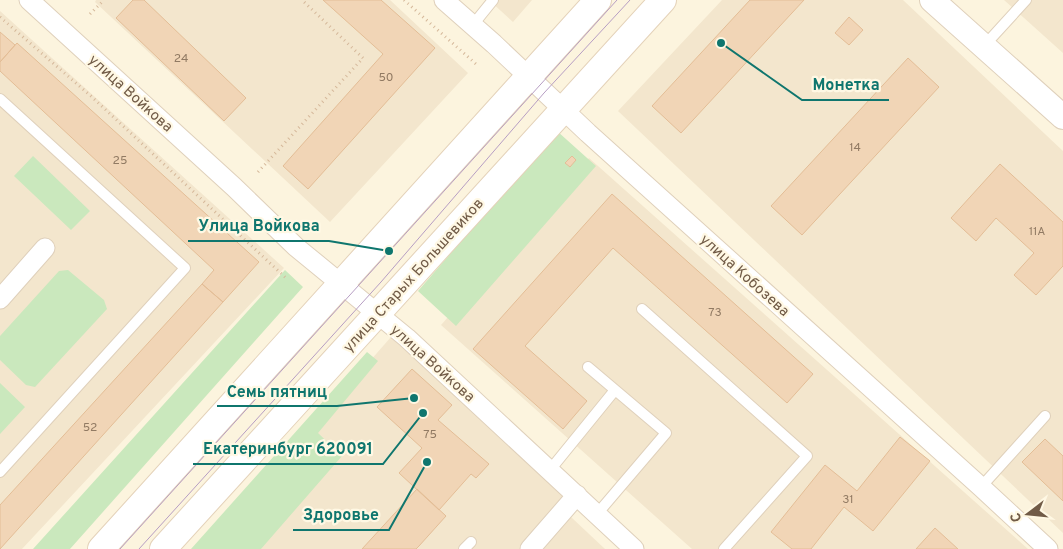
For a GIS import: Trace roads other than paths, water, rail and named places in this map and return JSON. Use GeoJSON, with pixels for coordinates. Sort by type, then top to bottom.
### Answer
{"type":"FeatureCollection","features":[{"type":"Feature","properties":{"kind":"main road"},"geometry":{"type":"LineString","coordinates":[[101,549],[598,0]]}},
{"type":"Feature","properties":{"kind":"main road","name":"улица Старых Большевиков"},"geometry":{"type":"LineString","coordinates":[[163,549],[663,0]]}},
{"type":"Feature","properties":{"kind":"street","name":"улица Войкова"},"geometry":{"type":"LineString","coordinates":[[28,0],[234,187],[296,247],[414,344],[634,549]]}},
{"type":"Feature","properties":{"kind":"street","name":"улица Кобозева"},"geometry":{"type":"LineString","coordinates":[[444,0],[562,110],[1048,549]]}},
{"type":"Feature","properties":{"kind":"street"},"geometry":{"type":"LineString","coordinates":[[932,0],[1063,117]]}},
{"type":"Feature","properties":{"kind":"street"},"geometry":{"type":"LineString","coordinates":[[0,299],[45,248]]}},
{"type":"Feature","properties":{"kind":"street"},"geometry":{"type":"LineString","coordinates":[[530,549],[577,495]]}},
{"type":"Feature","properties":{"kind":"lane"},"geometry":{"type":"LineString","coordinates":[[472,26],[493,0]]}},
{"type":"Feature","properties":{"kind":"lane"},"geometry":{"type":"LineString","coordinates":[[984,46],[1026,0]]}},
{"type":"Feature","properties":{"kind":"lane"},"geometry":{"type":"LineString","coordinates":[[0,99],[185,268],[0,472]]}},
{"type":"Feature","properties":{"kind":"lane"},"geometry":{"type":"LineString","coordinates":[[642,309],[808,456],[724,549]]}},
{"type":"Feature","properties":{"kind":"lane"},"geometry":{"type":"LineString","coordinates":[[588,367],[666,433],[597,514]]}},
{"type":"Feature","properties":{"kind":"lane"},"geometry":{"type":"LineString","coordinates":[[550,470],[615,390]]}},
{"type":"Feature","properties":{"kind":"lane"},"geometry":{"type":"LineString","coordinates":[[981,487],[1045,416]]}},
{"type":"Feature","properties":{"kind":"tram line"},"geometry":{"type":"LineString","coordinates":[[120,549],[617,0]]}},
{"type":"Feature","properties":{"kind":"tram line"},"geometry":{"type":"LineString","coordinates":[[139,549],[381,282],[544,93],[630,0]]}},
{"type":"Feature","properties":{"kind":"place","name":"Монетка"},"geometry":{"type":"Point","coordinates":[721,43]}},
{"type":"Feature","properties":{"kind":"place","name":"Улица Войкова"},"geometry":{"type":"Point","coordinates":[389,251]}},
{"type":"Feature","properties":{"kind":"place","name":"Семь пятниц"},"geometry":{"type":"Point","coordinates":[414,398]}},
{"type":"Feature","properties":{"kind":"place","name":"Екатеринбург 620091"},"geometry":{"type":"Point","coordinates":[423,413]}},
{"type":"Feature","properties":{"kind":"place","name":"Здоровье"},"geometry":{"type":"Point","coordinates":[427,462]}}]}
